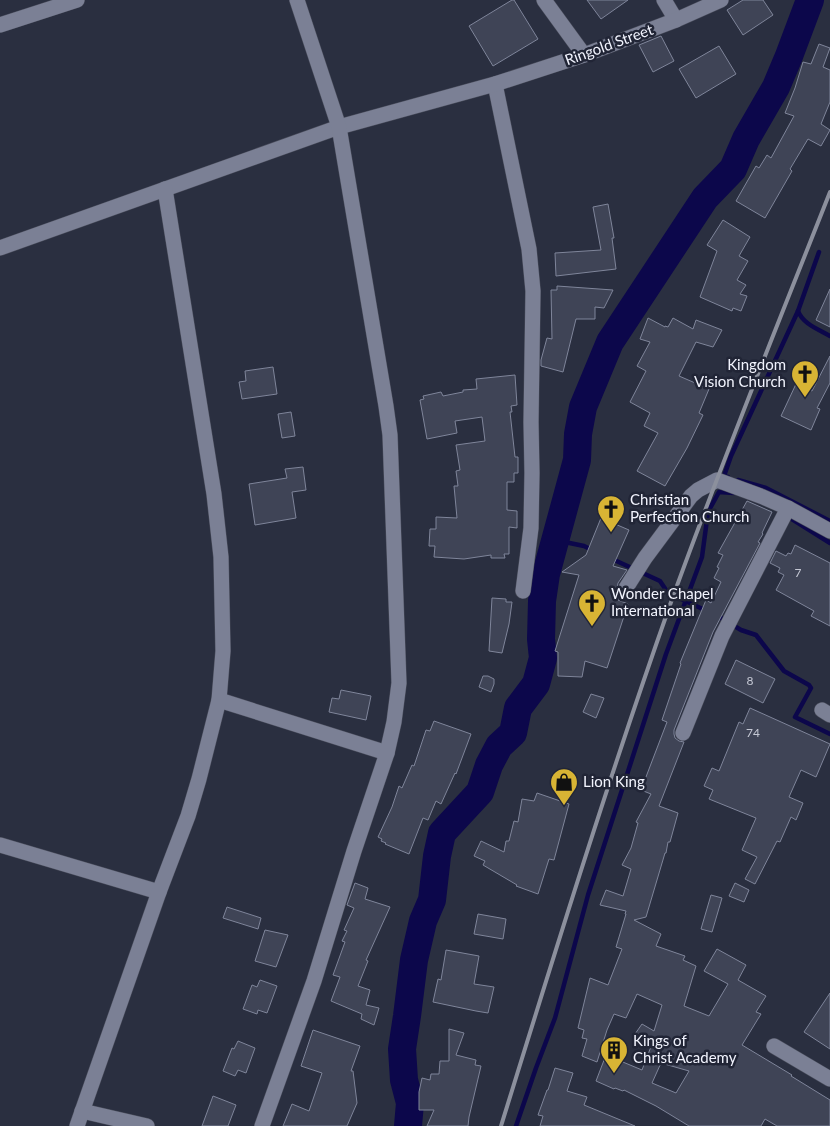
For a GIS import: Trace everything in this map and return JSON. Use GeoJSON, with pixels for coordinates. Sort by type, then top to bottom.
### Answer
{"type":"FeatureCollection","features":[{"type":"Feature","properties":{"kind":"street"},"geometry":{"type":"LineString","coordinates":[[0,25],[77,0]]}},
{"type":"Feature","properties":{"kind":"street"},"geometry":{"type":"LineString","coordinates":[[262,1126],[314,981],[387,753],[394,722],[399,683],[390,436],[339,127],[297,0]]}},
{"type":"Feature","properties":{"kind":"street"},"geometry":{"type":"LineString","coordinates":[[544,0],[584,55]]}},
{"type":"Feature","properties":{"kind":"street"},"geometry":{"type":"LineString","coordinates":[[664,0],[676,20]]}},
{"type":"Feature","properties":{"kind":"street","name":"Ringold Street"},"geometry":{"type":"LineString","coordinates":[[0,248],[339,127],[495,84],[584,55],[676,20],[721,0]]}},
{"type":"Feature","properties":{"kind":"street"},"geometry":{"type":"LineString","coordinates":[[495,84],[529,249],[533,291],[531,528],[523,591]]}},
{"type":"Feature","properties":{"kind":"street"},"geometry":{"type":"LineString","coordinates":[[77,1126],[159,892],[188,816],[200,779],[219,700],[223,651],[221,557],[214,494],[165,189]]}},
{"type":"Feature","properties":{"kind":"street"},"geometry":{"type":"LineString","coordinates":[[626,588],[645,558],[692,496],[698,490],[716,480],[788,508],[830,531]]}},
{"type":"Feature","properties":{"kind":"street"},"geometry":{"type":"LineString","coordinates":[[683,733],[722,636],[788,508]]}},
{"type":"Feature","properties":{"kind":"street"},"geometry":{"type":"LineString","coordinates":[[219,700],[387,753]]}},
{"type":"Feature","properties":{"kind":"street"},"geometry":{"type":"LineString","coordinates":[[0,845],[159,892]]}},
{"type":"Feature","properties":{"kind":"street"},"geometry":{"type":"LineString","coordinates":[[774,1046],[830,1079]]}},
{"type":"Feature","properties":{"kind":"street"},"geometry":{"type":"LineString","coordinates":[[82,1111],[147,1126]]}},
{"type":"Feature","properties":{"kind":"building"},"geometry":{"type":"Polygon","coordinates":[[[514,0],[538,39],[493,66],[469,26],[514,0]]]}},
{"type":"Feature","properties":{"kind":"building"},"geometry":{"type":"Polygon","coordinates":[[[587,0],[628,0],[601,19],[587,0]]]}},
{"type":"Feature","properties":{"kind":"building"},"geometry":{"type":"Polygon","coordinates":[[[743,0],[763,0],[773,15],[743,35],[727,10],[743,0]]]}},
{"type":"Feature","properties":{"kind":"building"},"geometry":{"type":"Polygon","coordinates":[[[661,36],[674,61],[653,72],[639,45],[661,36]]]}},
{"type":"Feature","properties":{"kind":"building"},"geometry":{"type":"Polygon","coordinates":[[[819,44],[830,48],[823,67],[830,70],[830,102],[821,124],[830,130],[821,146],[808,139],[765,218],[736,201],[756,166],[759,168],[767,155],[771,158],[794,116],[785,113],[803,62],[811,64],[819,44]]]}},
{"type":"Feature","properties":{"kind":"building"},"geometry":{"type":"Polygon","coordinates":[[[719,46],[736,74],[696,98],[679,69],[719,46]]]}},
{"type":"Feature","properties":{"kind":"building"},"geometry":{"type":"Polygon","coordinates":[[[608,204],[614,238],[612,238],[616,269],[556,276],[555,253],[601,250],[593,207],[608,204]]]}},
{"type":"Feature","properties":{"kind":"building"},"geometry":{"type":"Polygon","coordinates":[[[723,220],[750,237],[739,256],[748,261],[737,280],[746,285],[740,294],[747,296],[741,311],[733,308],[732,311],[700,297],[717,251],[707,245],[723,220]]]}},
{"type":"Feature","properties":{"kind":"building"},"geometry":{"type":"Polygon","coordinates":[[[557,286],[613,290],[604,308],[595,307],[595,319],[576,319],[563,372],[541,366],[547,338],[552,339],[551,290],[557,290],[557,286]]]}},
{"type":"Feature","properties":{"kind":"building"},"geometry":{"type":"Polygon","coordinates":[[[830,289],[830,327],[816,320],[830,289]]]}},
{"type":"Feature","properties":{"kind":"building"},"geometry":{"type":"Polygon","coordinates":[[[648,318],[665,327],[668,327],[673,318],[693,329],[696,320],[722,330],[713,347],[696,342],[679,376],[709,389],[699,413],[703,415],[665,486],[637,471],[658,433],[644,426],[650,413],[630,402],[646,371],[637,366],[650,342],[640,339],[648,318]]]}},
{"type":"Feature","properties":{"kind":"building"},"geometry":{"type":"Polygon","coordinates":[[[830,356],[830,383],[817,408],[820,409],[811,430],[781,416],[796,384],[812,391],[830,356]]]}},
{"type":"Feature","properties":{"kind":"building"},"geometry":{"type":"Polygon","coordinates":[[[273,367],[277,394],[242,399],[239,382],[246,381],[245,371],[273,367]]]}},
{"type":"Feature","properties":{"kind":"building"},"geometry":{"type":"Polygon","coordinates":[[[515,375],[517,405],[511,406],[512,412],[510,412],[515,457],[518,457],[518,473],[514,473],[514,482],[507,482],[507,510],[517,511],[517,528],[509,527],[509,554],[504,554],[505,558],[491,558],[491,555],[464,559],[434,557],[435,546],[429,546],[430,529],[436,529],[436,517],[457,518],[454,486],[458,486],[456,471],[460,470],[456,445],[485,441],[482,417],[455,421],[457,433],[427,439],[420,400],[424,399],[423,396],[441,392],[443,396],[463,392],[463,390],[477,389],[476,379],[515,375]]]}},
{"type":"Feature","properties":{"kind":"building"},"geometry":{"type":"Polygon","coordinates":[[[291,412],[295,436],[282,438],[278,414],[291,412]]]}},
{"type":"Feature","properties":{"kind":"building"},"geometry":{"type":"Polygon","coordinates":[[[303,467],[306,490],[292,492],[296,518],[255,525],[249,484],[287,478],[285,469],[303,467]]]}},
{"type":"Feature","properties":{"kind":"building"},"geometry":{"type":"Polygon","coordinates":[[[747,501],[772,512],[758,542],[760,543],[713,632],[674,730],[675,738],[684,742],[659,806],[678,813],[646,917],[634,920],[661,934],[656,946],[685,956],[683,960],[696,966],[684,1006],[709,1016],[728,984],[704,971],[717,949],[746,965],[738,980],[766,996],[756,1012],[761,1014],[742,1045],[830,1100],[830,1126],[777,1126],[765,1119],[761,1126],[689,1126],[656,1106],[624,1090],[614,1089],[596,1081],[606,1055],[642,1070],[652,1044],[635,1034],[642,1024],[654,1031],[662,1005],[637,994],[626,1018],[614,1014],[597,1062],[582,1056],[587,1039],[582,1038],[584,1030],[578,1028],[590,978],[608,985],[622,949],[616,947],[626,911],[600,905],[606,890],[623,896],[631,869],[622,865],[631,848],[638,823],[636,822],[651,794],[641,790],[667,722],[662,720],[680,663],[706,600],[711,603],[721,582],[714,578],[723,555],[718,553],[747,501]],[[661,1063],[652,1083],[676,1093],[689,1071],[661,1063]]]}},
{"type":"Feature","properties":{"kind":"building"},"geometry":{"type":"Polygon","coordinates":[[[601,518],[629,530],[613,566],[627,570],[618,583],[617,588],[620,595],[618,600],[628,604],[607,668],[585,661],[582,677],[558,676],[558,652],[555,651],[579,575],[562,572],[586,555],[601,518]]]}},
{"type":"Feature","properties":{"kind":"building"},"geometry":{"type":"Polygon","coordinates":[[[795,545],[830,563],[830,626],[811,616],[814,611],[776,590],[784,575],[778,572],[780,568],[770,563],[776,551],[786,556],[788,553],[791,554],[795,545]]]}},
{"type":"Feature","properties":{"kind":"building"},"geometry":{"type":"Polygon","coordinates":[[[492,598],[506,599],[506,602],[512,602],[502,653],[489,651],[492,598]]]}},
{"type":"Feature","properties":{"kind":"building"},"geometry":{"type":"Polygon","coordinates":[[[736,660],[775,679],[763,703],[725,684],[736,660]]]}},
{"type":"Feature","properties":{"kind":"building"},"geometry":{"type":"Polygon","coordinates":[[[483,676],[494,679],[491,692],[479,687],[483,676]]]}},
{"type":"Feature","properties":{"kind":"building"},"geometry":{"type":"Polygon","coordinates":[[[341,690],[371,696],[366,720],[329,712],[332,698],[339,699],[341,690]]]}},
{"type":"Feature","properties":{"kind":"building"},"geometry":{"type":"Polygon","coordinates":[[[591,694],[604,698],[596,718],[583,712],[591,694]]]}},
{"type":"Feature","properties":{"kind":"building"},"geometry":{"type":"Polygon","coordinates":[[[750,708],[830,744],[816,777],[801,770],[789,797],[803,803],[796,820],[791,817],[780,842],[777,841],[755,884],[745,879],[757,857],[742,850],[756,818],[709,799],[713,790],[704,786],[712,768],[719,771],[739,722],[743,724],[750,708]]]}},
{"type":"Feature","properties":{"kind":"building"},"geometry":{"type":"Polygon","coordinates":[[[434,721],[471,734],[456,774],[441,804],[436,801],[428,820],[423,818],[409,854],[385,844],[378,837],[392,807],[399,786],[402,788],[412,765],[414,766],[426,730],[430,731],[434,721]]]}},
{"type":"Feature","properties":{"kind":"building"},"geometry":{"type":"Polygon","coordinates":[[[537,793],[569,804],[554,860],[549,859],[538,894],[516,886],[483,865],[485,861],[474,856],[481,841],[504,852],[514,821],[518,822],[522,799],[534,801],[537,793]]]}},
{"type":"Feature","properties":{"kind":"building"},"geometry":{"type":"Polygon","coordinates":[[[355,883],[368,888],[365,899],[390,907],[366,960],[368,961],[358,986],[370,990],[366,1005],[379,1008],[374,1025],[361,1019],[362,1014],[331,1001],[340,977],[333,975],[345,942],[342,941],[347,931],[344,930],[354,908],[347,905],[355,883]]]}},
{"type":"Feature","properties":{"kind":"building"},"geometry":{"type":"Polygon","coordinates":[[[735,883],[749,890],[744,902],[729,896],[735,883]]]}},
{"type":"Feature","properties":{"kind":"building"},"geometry":{"type":"Polygon","coordinates":[[[711,895],[722,898],[712,932],[701,929],[711,895]]]}},
{"type":"Feature","properties":{"kind":"building"},"geometry":{"type":"Polygon","coordinates":[[[227,907],[261,918],[258,929],[223,918],[227,907]]]}},
{"type":"Feature","properties":{"kind":"building"},"geometry":{"type":"Polygon","coordinates":[[[478,914],[506,919],[503,939],[474,934],[478,914]]]}},
{"type":"Feature","properties":{"kind":"building"},"geometry":{"type":"Polygon","coordinates":[[[265,930],[288,935],[276,967],[255,961],[265,930]]]}},
{"type":"Feature","properties":{"kind":"building"},"geometry":{"type":"Polygon","coordinates":[[[446,950],[479,956],[474,984],[494,987],[488,1013],[433,1002],[438,979],[441,980],[446,950]]]}},
{"type":"Feature","properties":{"kind":"building"},"geometry":{"type":"Polygon","coordinates":[[[260,980],[277,986],[267,1013],[258,1010],[257,1014],[243,1009],[252,985],[257,987],[260,980]]]}},
{"type":"Feature","properties":{"kind":"building"},"geometry":{"type":"Polygon","coordinates":[[[830,993],[830,1049],[804,1032],[830,993]]]}},
{"type":"Feature","properties":{"kind":"building"},"geometry":{"type":"Polygon","coordinates":[[[449,1029],[464,1033],[456,1055],[476,1060],[475,1065],[481,1066],[468,1126],[427,1126],[434,1110],[419,1110],[419,1092],[422,1078],[430,1080],[431,1074],[439,1074],[440,1061],[449,1061],[449,1029]]]}},
{"type":"Feature","properties":{"kind":"building"},"geometry":{"type":"Polygon","coordinates":[[[313,1030],[360,1046],[351,1071],[353,1071],[357,1103],[347,1126],[283,1126],[292,1104],[309,1111],[322,1073],[301,1066],[313,1030]]]}},
{"type":"Feature","properties":{"kind":"building"},"geometry":{"type":"Polygon","coordinates":[[[238,1041],[255,1048],[246,1073],[238,1070],[235,1076],[223,1071],[232,1048],[234,1049],[238,1041]]]}},
{"type":"Feature","properties":{"kind":"building"},"geometry":{"type":"Polygon","coordinates":[[[555,1068],[573,1073],[567,1091],[587,1097],[584,1105],[635,1126],[540,1126],[543,1116],[538,1115],[555,1068]]]}},
{"type":"Feature","properties":{"kind":"building"},"geometry":{"type":"Polygon","coordinates":[[[213,1096],[236,1105],[228,1126],[202,1126],[213,1096]]]}},
{"type":"Feature","properties":{"kind":"waterway"},"geometry":{"type":"LineString","coordinates":[[408,1126],[410,1103],[404,1080],[402,1049],[414,960],[423,921],[432,900],[437,856],[442,833],[480,792],[489,765],[499,746],[513,733],[518,708],[536,684],[543,658],[541,639],[542,601],[546,574],[577,460],[578,434],[583,407],[610,342],[705,198],[733,169],[746,139],[776,87],[810,0]]}},
{"type":"Feature","properties":{"kind":"waterway"},"geometry":{"type":"LineString","coordinates":[[728,477],[724,476],[731,456],[798,311],[819,252]]}},
{"type":"Feature","properties":{"kind":"waterway"},"geometry":{"type":"LineString","coordinates":[[798,311],[807,323],[830,336]]}},
{"type":"Feature","properties":{"kind":"waterway"},"geometry":{"type":"LineString","coordinates":[[738,480],[766,488],[830,521]]}},
{"type":"Feature","properties":{"kind":"waterway"},"geometry":{"type":"LineString","coordinates":[[516,1126],[555,1018],[588,895],[666,654],[702,557],[708,512],[719,492],[734,493]]}},
{"type":"Feature","properties":{"kind":"waterway"},"geometry":{"type":"LineString","coordinates":[[787,516],[830,543]]}},
{"type":"Feature","properties":{"kind":"waterway"},"geometry":{"type":"LineString","coordinates":[[555,540],[584,546],[594,551]]}},
{"type":"Feature","properties":{"kind":"waterway"},"geometry":{"type":"LineString","coordinates":[[610,558],[660,581],[668,593],[707,611]]}},
{"type":"Feature","properties":{"kind":"waterway"},"geometry":{"type":"LineString","coordinates":[[716,615],[741,630],[756,635],[784,671],[809,685],[811,688],[795,717],[830,734]]}},
{"type":"Feature","properties":{"kind":"railway"},"geometry":{"type":"LineString","coordinates":[[501,1126],[562,930],[647,670],[728,449],[830,192]]}},
{"type":"Feature","properties":{"kind":"place","name":"Kingdom Vision Church"},"geometry":{"type":"Point","coordinates":[805,398]}},
{"type":"Feature","properties":{"kind":"place","name":"Christian Perfection Church"},"geometry":{"type":"Point","coordinates":[611,533]}},
{"type":"Feature","properties":{"kind":"place","name":"Wonder Chapel International"},"geometry":{"type":"Point","coordinates":[592,627]}},
{"type":"Feature","properties":{"kind":"place","name":"Lion King"},"geometry":{"type":"Point","coordinates":[564,806]}},
{"type":"Feature","properties":{"kind":"place","name":"Kings of Christ Academy"},"geometry":{"type":"Point","coordinates":[614,1074]}}]}
